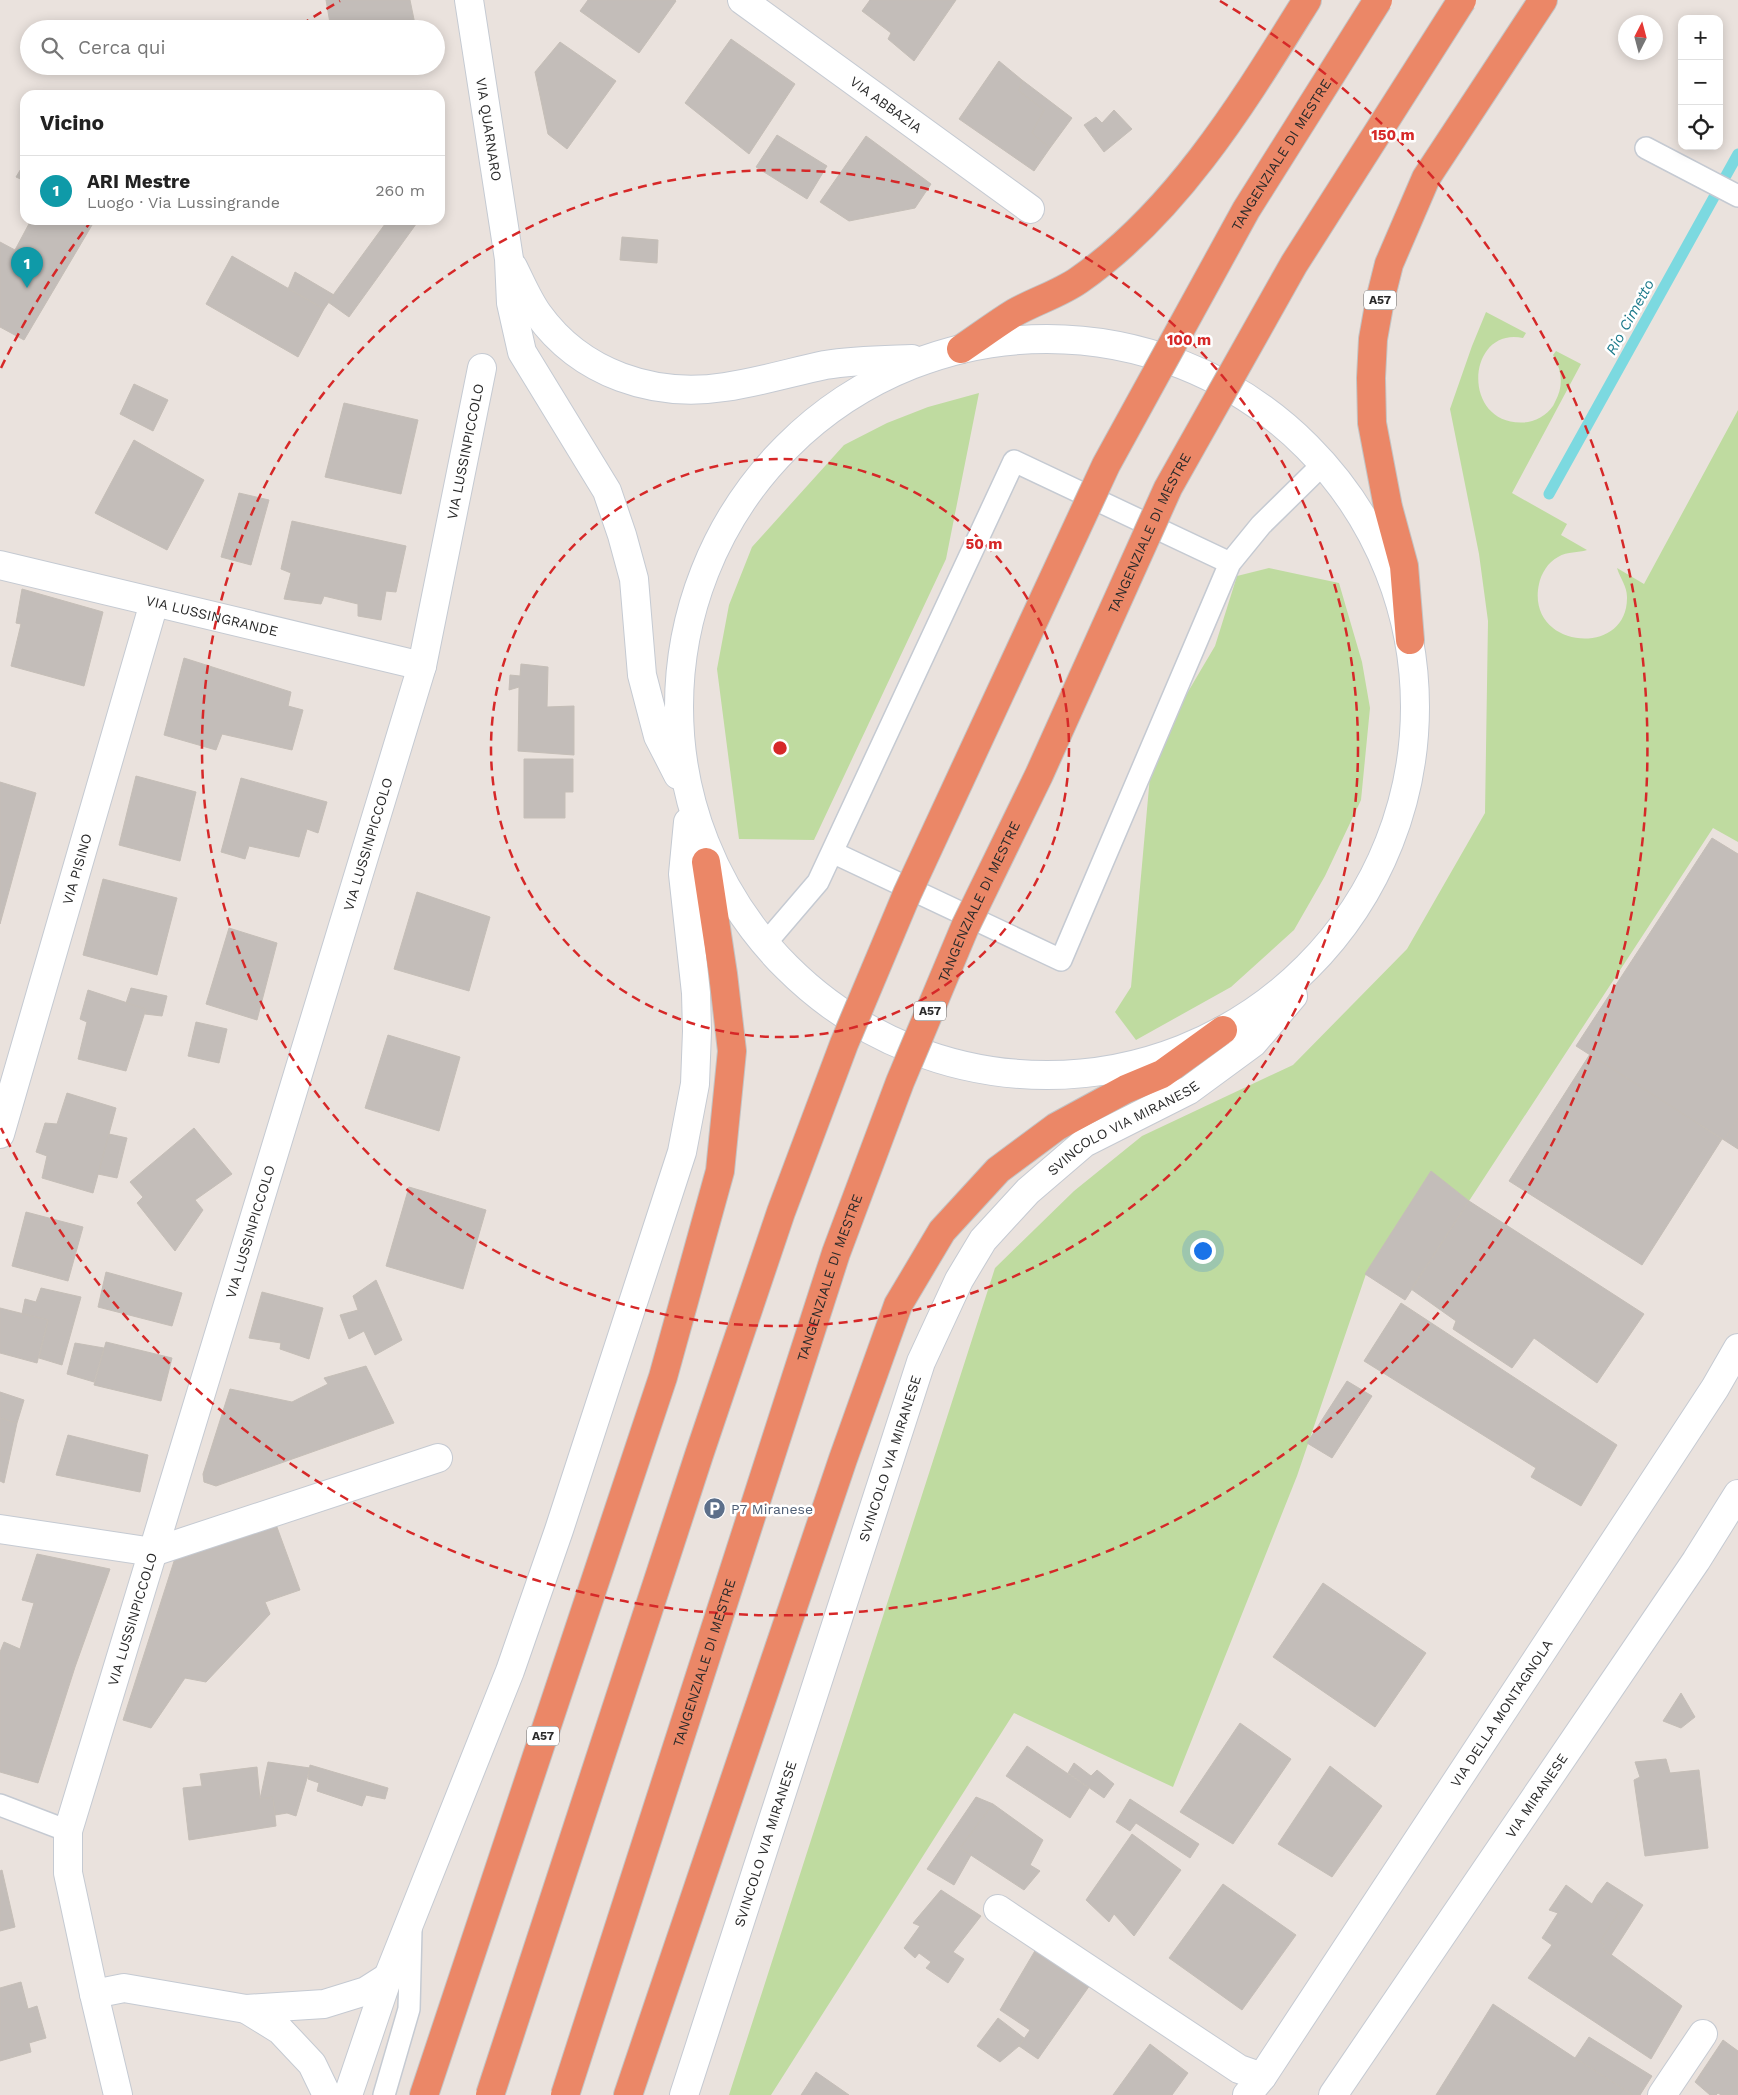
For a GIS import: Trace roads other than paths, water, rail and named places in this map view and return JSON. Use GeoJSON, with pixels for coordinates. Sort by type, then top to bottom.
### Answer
{"type":"FeatureCollection","features":[{"type":"Feature","properties":{"kind":"highway"},"geometry":{"type":"LineString","coordinates":[[961,349],[1013,314],[1078,281],[1133,236],[1182,184],[1252,88],[1307,0]]}},
{"type":"Feature","properties":{"kind":"highway","name":"TANGENZIALE DI MESTRE"},"geometry":{"type":"LineString","coordinates":[[490,2095],[699,1455],[781,1212],[844,1044],[907,894],[1106,466],[1246,210],[1378,0]]}},
{"type":"Feature","properties":{"kind":"highway","name":"TANGENZIALE DI MESTRE"},"geometry":{"type":"LineString","coordinates":[[565,2095],[836,1254],[900,1082],[965,927],[1039,775],[1168,488],[1294,264],[1462,0]]}},
{"type":"Feature","properties":{"kind":"highway","name":"A57"},"geometry":{"type":"LineString","coordinates":[[1410,640],[1404,566],[1388,507],[1372,423],[1371,378],[1373,339],[1380,300],[1388,264],[1426,178],[1543,0]]}},
{"type":"Feature","properties":{"kind":"highway","name":"A57"},"geometry":{"type":"LineString","coordinates":[[424,2095],[663,1377],[720,1171],[728,1107],[732,1051],[723,974],[706,862]]}},
{"type":"Feature","properties":{"kind":"highway"},"geometry":{"type":"LineString","coordinates":[[628,2095],[843,1459],[898,1305],[942,1231],[998,1170],[1056,1127],[1126,1089],[1162,1074],[1223,1030]]}},
{"type":"Feature","properties":{"kind":"street","name":"VIA QUARNARO"},"geometry":{"type":"LineString","coordinates":[[469,0],[509,259]]}},
{"type":"Feature","properties":{"kind":"street","name":"VIA ABBAZIA"},"geometry":{"type":"LineString","coordinates":[[742,0],[1030,209]]}},
{"type":"Feature","properties":{"kind":"street"},"geometry":{"type":"LineString","coordinates":[[509,259],[538,314],[575,354],[608,373],[641,384],[679,390],[724,387],[826,365],[856,361],[926,359]]}},
{"type":"Feature","properties":{"kind":"street"},"geometry":{"type":"LineString","coordinates":[[509,259],[511,303],[522,352],[607,491],[622,535],[634,579],[642,675],[658,736],[686,800],[706,862],[765,944],[808,986],[856,1022],[910,1048],[968,1066],[1027,1074],[1095,1071],[1161,1057],[1223,1030],[1313,973]]}},
{"type":"Feature","properties":{"kind":"street","name":"SVINCOLO VIA MIRANESE"},"geometry":{"type":"LineString","coordinates":[[684,2095],[921,1362],[959,1280],[983,1240],[1028,1191],[1084,1143],[1189,1090],[1252,1044],[1313,973],[1352,923],[1380,872],[1399,819],[1412,760],[1416,700],[1410,640],[1392,576],[1363,516],[1324,463],[1275,418],[1219,382],[1158,356],[1093,342],[1026,340],[961,349],[926,359]]}},
{"type":"Feature","properties":{"kind":"street"},"geometry":{"type":"LineString","coordinates":[[348,2095],[388,1977],[510,1671],[559,1530],[682,1152],[694,1084],[697,1031],[696,993],[683,874],[686,800],[679,732],[679,672],[690,613],[710,556],[739,504],[776,457],[820,416],[871,383],[926,359]]}},
{"type":"Feature","properties":{"kind":"street","name":"VIA LUSSINPICCOLO"},"geometry":{"type":"LineString","coordinates":[[118,2095],[68,1873],[68,1831],[422,666],[482,368]]}},
{"type":"Feature","properties":{"kind":"street","name":"VIA LUSSINGRANDE"},"geometry":{"type":"LineString","coordinates":[[0,565],[422,666]]}},
{"type":"Feature","properties":{"kind":"street","name":"VIA PISINO"},"geometry":{"type":"LineString","coordinates":[[0,1134],[154,602]]}},
{"type":"Feature","properties":{"kind":"street","name":"VIA DELLA MONTAGNOLA"},"geometry":{"type":"LineString","coordinates":[[1255,2089],[1637,1508],[1715,1388],[1738,1348]]}},
{"type":"Feature","properties":{"kind":"street"},"geometry":{"type":"LineString","coordinates":[[0,1529],[153,1552],[438,1458]]}},
{"type":"Feature","properties":{"kind":"street","name":"VIA MIRANESE"},"geometry":{"type":"LineString","coordinates":[[1333,2095],[1696,1562],[1738,1494]]}},
{"type":"Feature","properties":{"kind":"street"},"geometry":{"type":"LineString","coordinates":[[998,1909],[1239,2069],[1255,2089]]}},
{"type":"Feature","properties":{"kind":"street"},"geometry":{"type":"LineString","coordinates":[[94,1994],[124,1988],[246,2009],[324,2004],[366,1991],[388,1977]]}},
{"type":"Feature","properties":{"kind":"street"},"geometry":{"type":"LineString","coordinates":[[246,2009],[280,2030],[312,2064],[327,2095]]}},
{"type":"Feature","properties":{"kind":"street"},"geometry":{"type":"LineString","coordinates":[[1662,2095],[1703,2034]]}},
{"type":"Feature","properties":{"kind":"lane"},"geometry":{"type":"LineString","coordinates":[[1646,148],[1738,196]]}},
{"type":"Feature","properties":{"kind":"lane"},"geometry":{"type":"LineString","coordinates":[[765,944],[818,882],[1014,461],[1230,563]]}},
{"type":"Feature","properties":{"kind":"lane"},"geometry":{"type":"LineString","coordinates":[[832,852],[1060,960],[1230,563],[1261,525],[1324,463]]}},
{"type":"Feature","properties":{"kind":"lane"},"geometry":{"type":"LineString","coordinates":[[0,1805],[68,1831]]}},
{"type":"Feature","properties":{"kind":"lane"},"geometry":{"type":"LineString","coordinates":[[384,2095],[409,2010],[411,1922]]}},
{"type":"Feature","properties":{"kind":"waterway","name":"Rio Cimetto"},"geometry":{"type":"LineString","coordinates":[[1549,494],[1738,154]]}},
{"type":"Feature","properties":{"kind":"place","name":"ARI Mestre"},"geometry":{"type":"Point","coordinates":[27,288]}},
{"type":"Feature","properties":{"kind":"place","name":"P7 Miranese"},"geometry":{"type":"Point","coordinates":[715,1509]}}]}
